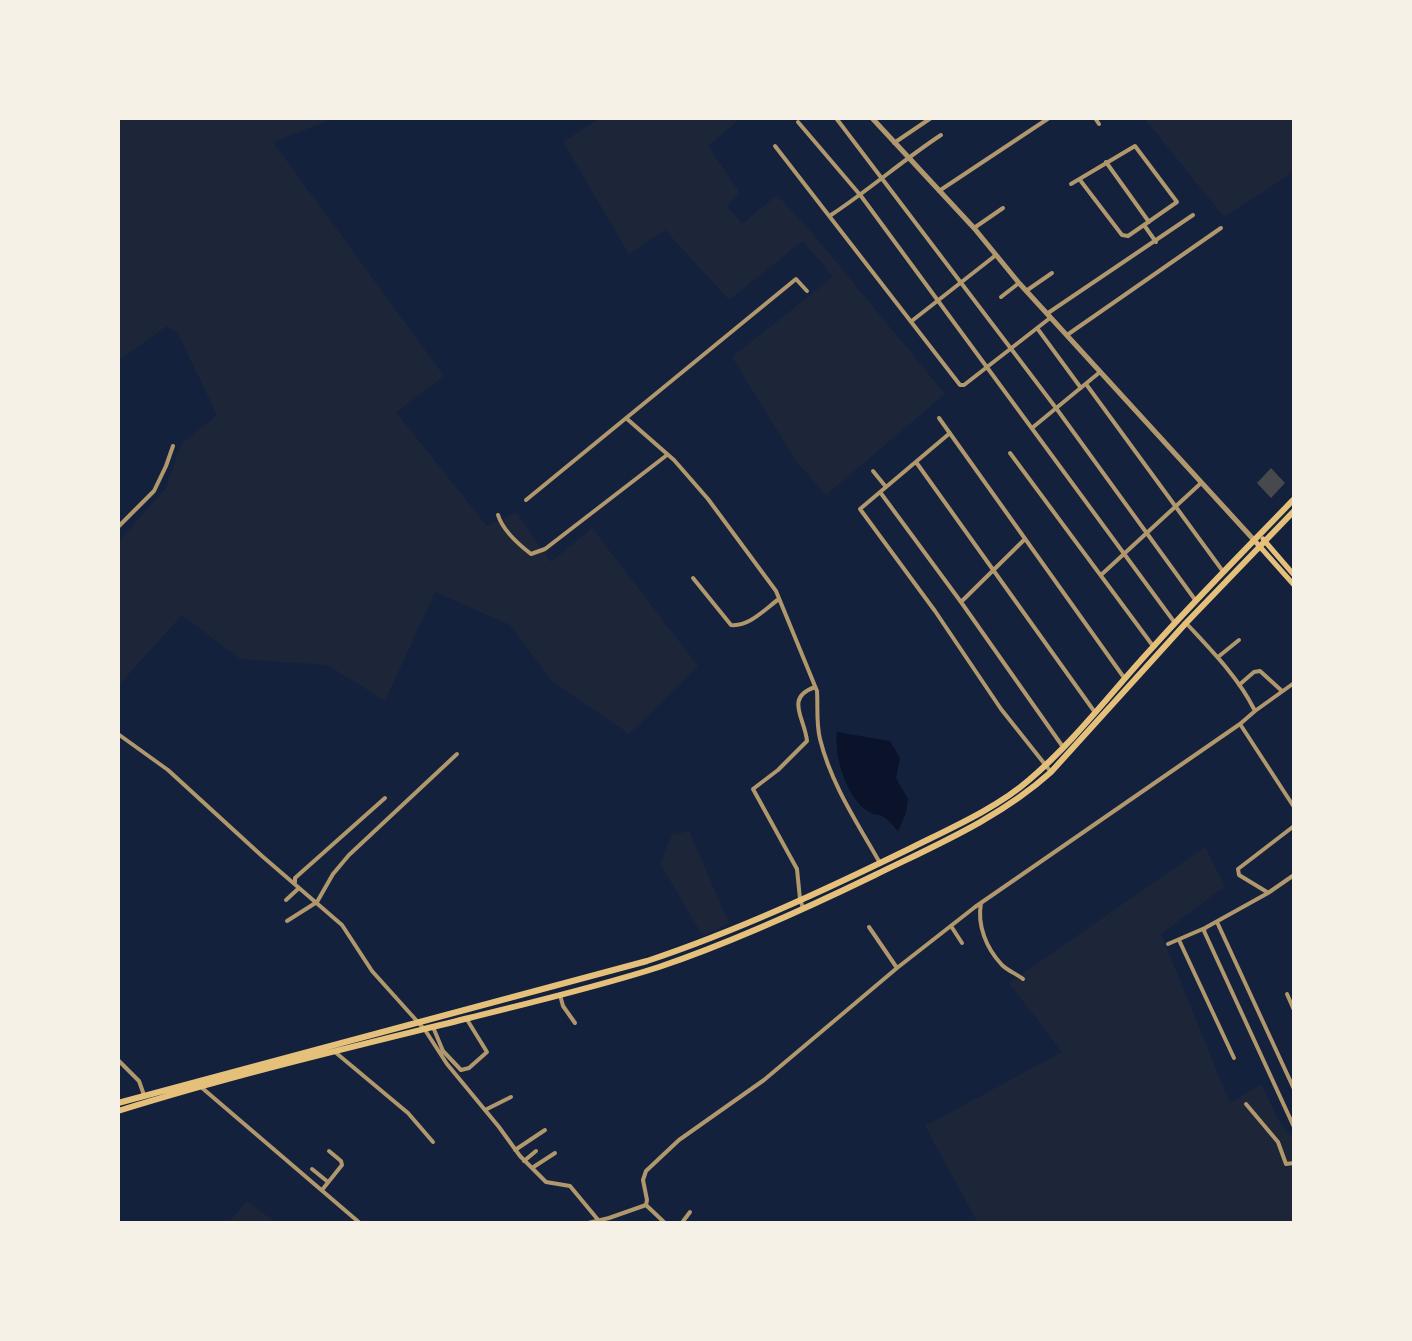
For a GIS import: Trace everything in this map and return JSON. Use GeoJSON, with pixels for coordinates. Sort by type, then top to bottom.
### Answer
{"type":"FeatureCollection","features":[{"type":"Feature","properties":{"kind":"main road"},"geometry":{"type":"LineString","coordinates":[[118,1112],[199,1084],[646,962],[802,904],[923,852],[1005,808],[1048,768],[1186,623],[1294,499]]}},
{"type":"Feature","properties":{"kind":"main road"},"geometry":{"type":"LineString","coordinates":[[118,1103],[335,1052],[660,966],[720,945],[802,904],[992,806],[1048,768],[1196,601],[1294,511]]}},
{"type":"Feature","properties":{"kind":"main road"},"geometry":{"type":"LineString","coordinates":[[1259,541],[1294,574]]}},
{"type":"Feature","properties":{"kind":"main road"},"geometry":{"type":"LineString","coordinates":[[1259,541],[1294,585]]}},
{"type":"Feature","properties":{"kind":"street"},"geometry":{"type":"LineString","coordinates":[[836,118],[1056,408],[1196,601]]}},
{"type":"Feature","properties":{"kind":"street"},"geometry":{"type":"LineString","coordinates":[[872,118],[1100,372],[1259,541]]}},
{"type":"Feature","properties":{"kind":"street"},"geometry":{"type":"LineString","coordinates":[[894,143],[930,118]]}},
{"type":"Feature","properties":{"kind":"street"},"geometry":{"type":"LineString","coordinates":[[939,191],[1049,118]]}},
{"type":"Feature","properties":{"kind":"street"},"geometry":{"type":"LineString","coordinates":[[1095,118],[1100,124]]}},
{"type":"Feature","properties":{"kind":"street"},"geometry":{"type":"LineString","coordinates":[[798,122],[860,196],[1175,624]]}},
{"type":"Feature","properties":{"kind":"street"},"geometry":{"type":"LineString","coordinates":[[830,215],[941,136]]}},
{"type":"Feature","properties":{"kind":"street"},"geometry":{"type":"LineString","coordinates":[[776,146],[964,385],[1049,315],[1193,215]]}},
{"type":"Feature","properties":{"kind":"street"},"geometry":{"type":"LineString","coordinates":[[1071,184],[1135,146],[1176,199],[1176,205],[1128,236],[1122,235],[1080,179]]}},
{"type":"Feature","properties":{"kind":"street"},"geometry":{"type":"LineString","coordinates":[[1106,162],[1156,242]]}},
{"type":"Feature","properties":{"kind":"street"},"geometry":{"type":"LineString","coordinates":[[974,228],[1004,208]]}},
{"type":"Feature","properties":{"kind":"street"},"geometry":{"type":"LineString","coordinates":[[1067,335],[1222,228]]}},
{"type":"Feature","properties":{"kind":"street"},"geometry":{"type":"LineString","coordinates":[[912,320],[996,255]]}},
{"type":"Feature","properties":{"kind":"street"},"geometry":{"type":"LineString","coordinates":[[1026,290],[1052,273]]}},
{"type":"Feature","properties":{"kind":"street"},"geometry":{"type":"LineString","coordinates":[[526,500],[796,278],[806,292]]}},
{"type":"Feature","properties":{"kind":"street"},"geometry":{"type":"LineString","coordinates":[[1002,297],[1019,283]]}},
{"type":"Feature","properties":{"kind":"street"},"geometry":{"type":"LineString","coordinates":[[1036,328],[1224,572]]}},
{"type":"Feature","properties":{"kind":"street"},"geometry":{"type":"LineString","coordinates":[[1032,428],[1100,372]]}},
{"type":"Feature","properties":{"kind":"street"},"geometry":{"type":"LineString","coordinates":[[626,418],[674,460],[708,499],[776,591],[815,687],[822,743],[845,801],[880,863]]}},
{"type":"Feature","properties":{"kind":"street"},"geometry":{"type":"LineString","coordinates":[[939,418],[1124,679]]}},
{"type":"Feature","properties":{"kind":"street"},"geometry":{"type":"LineString","coordinates":[[950,433],[860,509],[1048,768]]}},
{"type":"Feature","properties":{"kind":"street"},"geometry":{"type":"LineString","coordinates":[[118,527],[154,491],[173,446]]}},
{"type":"Feature","properties":{"kind":"street"},"geometry":{"type":"LineString","coordinates":[[1010,453],[1154,646]]}},
{"type":"Feature","properties":{"kind":"street"},"geometry":{"type":"LineString","coordinates":[[498,514],[501,523],[531,554],[545,549],[667,456]]}},
{"type":"Feature","properties":{"kind":"street"},"geometry":{"type":"LineString","coordinates":[[915,461],[1097,716]]}},
{"type":"Feature","properties":{"kind":"street"},"geometry":{"type":"LineString","coordinates":[[873,471],[886,487]]}},
{"type":"Feature","properties":{"kind":"street"},"geometry":{"type":"LineString","coordinates":[[1100,575],[1202,482]]}},
{"type":"Feature","properties":{"kind":"street"},"geometry":{"type":"LineString","coordinates":[[880,492],[1063,747]]}},
{"type":"Feature","properties":{"kind":"street"},"geometry":{"type":"LineString","coordinates":[[961,602],[1025,540]]}},
{"type":"Feature","properties":{"kind":"street"},"geometry":{"type":"LineString","coordinates":[[693,578],[734,626],[743,625],[779,599]]}},
{"type":"Feature","properties":{"kind":"street"},"geometry":{"type":"LineString","coordinates":[[1186,623],[1218,657],[1255,710]]}},
{"type":"Feature","properties":{"kind":"street"},"geometry":{"type":"LineString","coordinates":[[1218,657],[1238,640]]}},
{"type":"Feature","properties":{"kind":"street"},"geometry":{"type":"LineString","coordinates":[[1238,684],[1260,671],[1282,691]]}},
{"type":"Feature","properties":{"kind":"street"},"geometry":{"type":"LineString","coordinates":[[666,1224],[646,1206],[643,1180],[646,1171],[679,1140],[764,1080],[981,903],[1294,683]]}},
{"type":"Feature","properties":{"kind":"street"},"geometry":{"type":"LineString","coordinates":[[802,904],[797,869],[753,789],[808,741],[798,704],[806,690],[815,687]]}},
{"type":"Feature","properties":{"kind":"street"},"geometry":{"type":"LineString","coordinates":[[1240,724],[1294,808],[1294,823],[1238,869],[1239,876],[1268,893]]}},
{"type":"Feature","properties":{"kind":"street"},"geometry":{"type":"LineString","coordinates":[[118,734],[168,770],[342,926],[372,971],[429,1028],[461,1070],[469,1068],[486,1052],[466,1018]]}},
{"type":"Feature","properties":{"kind":"street"},"geometry":{"type":"LineString","coordinates":[[286,921],[317,902],[350,855],[458,754]]}},
{"type":"Feature","properties":{"kind":"street"},"geometry":{"type":"LineString","coordinates":[[297,886],[295,878],[302,870],[385,798]]}},
{"type":"Feature","properties":{"kind":"street"},"geometry":{"type":"LineString","coordinates":[[1168,944],[1217,922],[1294,875]]}},
{"type":"Feature","properties":{"kind":"street"},"geometry":{"type":"LineString","coordinates":[[286,900],[297,886]]}},
{"type":"Feature","properties":{"kind":"street"},"geometry":{"type":"LineString","coordinates":[[981,903],[980,927],[985,937],[1002,964],[1023,979]]}},
{"type":"Feature","properties":{"kind":"street"},"geometry":{"type":"LineString","coordinates":[[1217,922],[1294,1088]]}},
{"type":"Feature","properties":{"kind":"street"},"geometry":{"type":"LineString","coordinates":[[870,926],[897,968]]}},
{"type":"Feature","properties":{"kind":"street"},"geometry":{"type":"LineString","coordinates":[[951,926],[962,943]]}},
{"type":"Feature","properties":{"kind":"street"},"geometry":{"type":"LineString","coordinates":[[1206,928],[1204,931],[1294,1127]]}},
{"type":"Feature","properties":{"kind":"street"},"geometry":{"type":"LineString","coordinates":[[1178,940],[1234,1058]]}},
{"type":"Feature","properties":{"kind":"street"},"geometry":{"type":"LineString","coordinates":[[1287,994],[1294,1010]]}},
{"type":"Feature","properties":{"kind":"street"},"geometry":{"type":"LineString","coordinates":[[560,995],[574,1023]]}},
{"type":"Feature","properties":{"kind":"street"},"geometry":{"type":"LineString","coordinates":[[429,1028],[446,1064],[515,1150],[546,1182],[570,1186],[600,1221]]}},
{"type":"Feature","properties":{"kind":"street"},"geometry":{"type":"LineString","coordinates":[[335,1052],[408,1112],[433,1142]]}},
{"type":"Feature","properties":{"kind":"street"},"geometry":{"type":"LineString","coordinates":[[118,1060],[139,1081],[144,1095]]}},
{"type":"Feature","properties":{"kind":"street"},"geometry":{"type":"LineString","coordinates":[[199,1084],[356,1222]]}},
{"type":"Feature","properties":{"kind":"street"},"geometry":{"type":"LineString","coordinates":[[484,1110],[512,1097]]}},
{"type":"Feature","properties":{"kind":"street"},"geometry":{"type":"LineString","coordinates":[[1246,1104],[1278,1142],[1286,1164],[1294,1163]]}},
{"type":"Feature","properties":{"kind":"street"},"geometry":{"type":"LineString","coordinates":[[515,1150],[545,1130]]}},
{"type":"Feature","properties":{"kind":"street"},"geometry":{"type":"LineString","coordinates":[[322,1190],[342,1163],[329,1151]]}},
{"type":"Feature","properties":{"kind":"street"},"geometry":{"type":"LineString","coordinates":[[524,1160],[536,1151]]}},
{"type":"Feature","properties":{"kind":"street"},"geometry":{"type":"LineString","coordinates":[[532,1168],[555,1153]]}},
{"type":"Feature","properties":{"kind":"street"},"geometry":{"type":"LineString","coordinates":[[312,1169],[328,1182]]}},
{"type":"Feature","properties":{"kind":"street"},"geometry":{"type":"LineString","coordinates":[[584,1224],[612,1221],[646,1206]]}},
{"type":"Feature","properties":{"kind":"street"},"geometry":{"type":"LineString","coordinates":[[680,1224],[690,1212]]}},
{"type":"Feature","properties":{"kind":"shaded area"},"geometry":{"type":"Polygon","coordinates":[[[118,118],[335,118],[273,142],[444,376],[396,412],[487,526],[516,512],[551,562],[592,528],[698,666],[629,734],[552,681],[510,625],[435,592],[385,701],[328,665],[240,659],[182,615],[118,686],[118,542],[166,488],[181,444],[217,415],[178,334],[167,326],[118,361],[118,118]]]}},
{"type":"Feature","properties":{"kind":"shaded area"},"geometry":{"type":"Polygon","coordinates":[[[599,118],[741,118],[708,146],[740,193],[727,206],[742,224],[777,195],[945,394],[826,495],[796,461],[732,357],[833,277],[803,241],[729,300],[665,230],[629,254],[563,142],[599,118]]]}},
{"type":"Feature","properties":{"kind":"shaded area"},"geometry":{"type":"Polygon","coordinates":[[[1144,118],[1294,118],[1294,172],[1224,217],[1144,118]]]}},
{"type":"Feature","properties":{"kind":"shaded area"},"geometry":{"type":"Polygon","coordinates":[[[837,732],[890,741],[900,758],[896,778],[908,799],[898,831],[855,799],[840,765],[837,732]]]}},
{"type":"Feature","properties":{"kind":"shaded area"},"geometry":{"type":"Polygon","coordinates":[[[689,831],[729,923],[703,936],[660,864],[672,835],[689,831]]]}},
{"type":"Feature","properties":{"kind":"shaded area"},"geometry":{"type":"Polygon","coordinates":[[[1205,847],[1225,886],[1161,934],[1230,1103],[1261,1084],[1281,1125],[1294,1139],[1294,1223],[978,1223],[925,1126],[1062,1052],[1009,983],[1205,847]]]}},
{"type":"Feature","properties":{"kind":"shaded area"},"geometry":{"type":"Polygon","coordinates":[[[247,1201],[277,1223],[228,1223],[247,1201]]]}},
{"type":"Feature","properties":{"kind":"building"},"geometry":{"type":"Polygon","coordinates":[[[1271,468],[1285,483],[1271,498],[1257,483],[1271,468]]]}}]}
